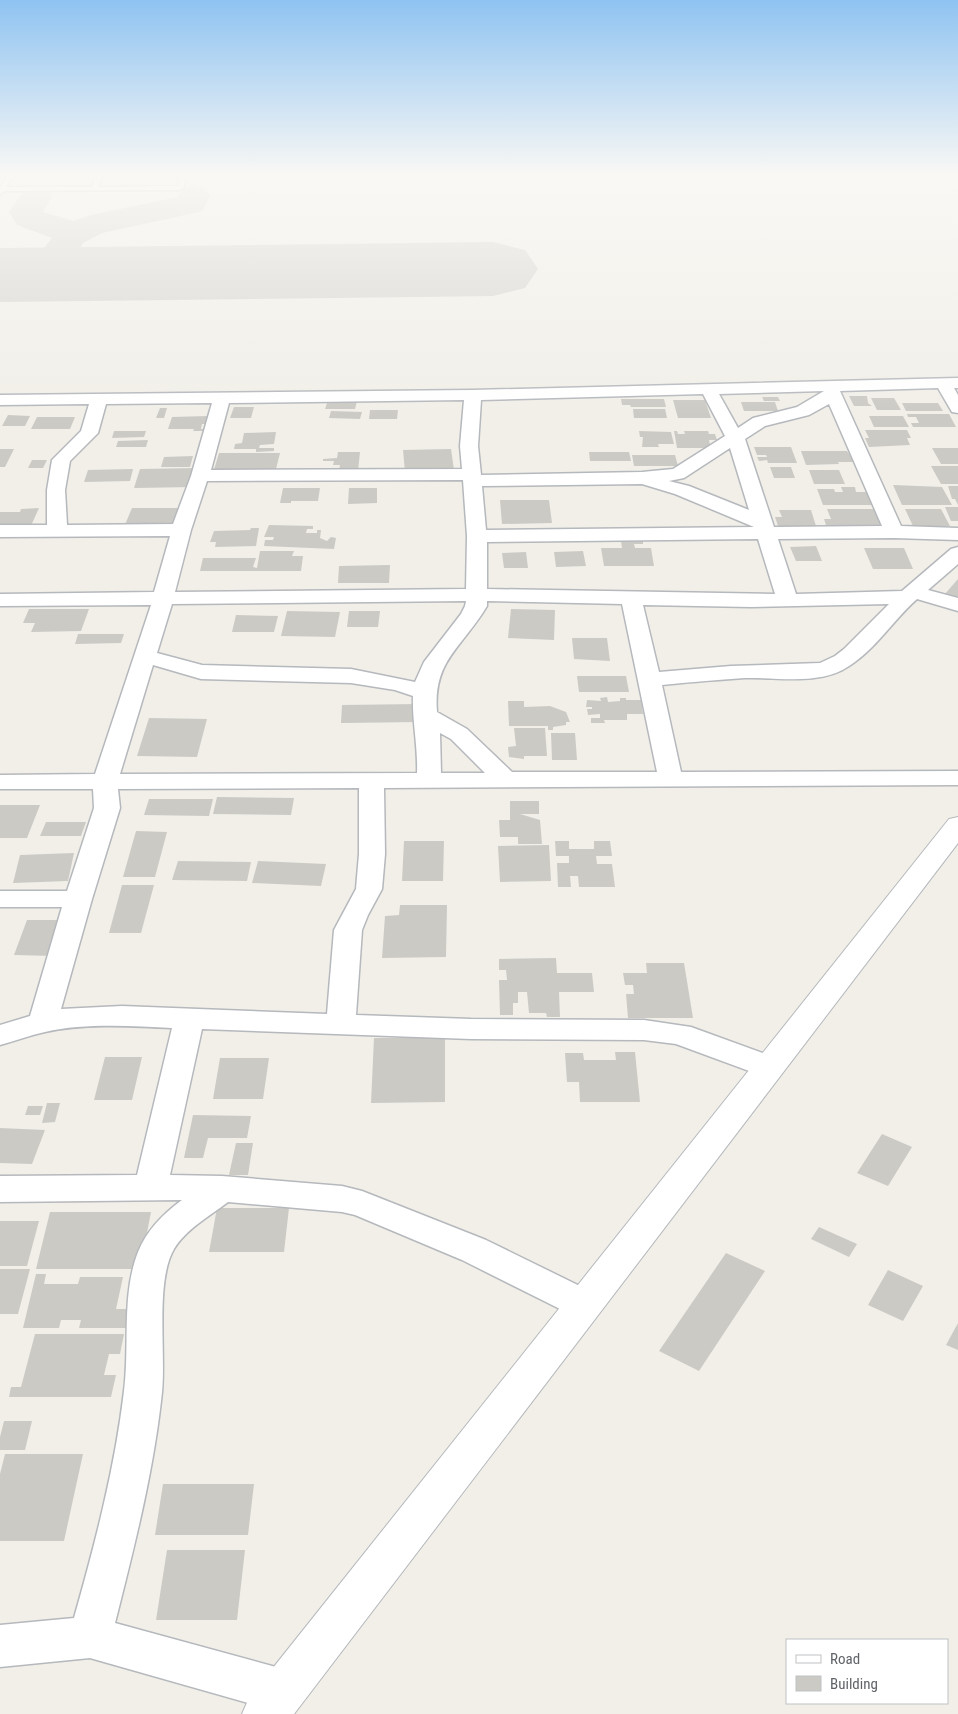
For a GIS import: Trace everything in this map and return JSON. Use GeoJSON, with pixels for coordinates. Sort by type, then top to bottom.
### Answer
{"type":"FeatureCollection","features":[{"type":"Feature","properties":{"kind":"street"},"geometry":{"type":"LineString","coordinates":[[0,400],[832,390],[951,383],[958,408]]}},
{"type":"Feature","properties":{"kind":"street"},"geometry":{"type":"LineString","coordinates":[[680,482],[760,422],[803,411],[832,390]]}},
{"type":"Feature","properties":{"kind":"street"},"geometry":{"type":"LineString","coordinates":[[832,390],[894,532]]}},
{"type":"Feature","properties":{"kind":"street"},"geometry":{"type":"LineString","coordinates":[[709,391],[736,439],[751,492],[787,600]]}},
{"type":"Feature","properties":{"kind":"street"},"geometry":{"type":"LineString","coordinates":[[429,780],[429,742],[424,703],[434,664],[471,616],[476,606],[476,536],[469,446],[473,395]]}},
{"type":"Feature","properties":{"kind":"street"},"geometry":{"type":"LineString","coordinates":[[43,1022],[78,899],[107,808],[104,782],[163,599],[181,530],[200,476],[222,397]]}},
{"type":"Feature","properties":{"kind":"street"},"geometry":{"type":"LineString","coordinates":[[56,530],[58,520],[56,490],[61,460],[89,433],[99,398]]}},
{"type":"Feature","properties":{"kind":"street"},"geometry":{"type":"LineString","coordinates":[[200,476],[642,478],[680,482],[763,527]]}},
{"type":"Feature","properties":{"kind":"street"},"geometry":{"type":"LineString","coordinates":[[730,509],[751,492]]}},
{"type":"Feature","properties":{"kind":"street"},"geometry":{"type":"LineString","coordinates":[[476,536],[763,527],[958,534]]}},
{"type":"Feature","properties":{"kind":"street"},"geometry":{"type":"LineString","coordinates":[[0,531],[181,530]]}},
{"type":"Feature","properties":{"kind":"street"},"geometry":{"type":"LineString","coordinates":[[649,680],[765,670],[801,673],[822,670],[837,665],[850,656],[911,595],[958,553]]}},
{"type":"Feature","properties":{"kind":"street"},"geometry":{"type":"LineString","coordinates":[[0,600],[477,595],[750,601],[911,595],[958,605]]}},
{"type":"Feature","properties":{"kind":"street"},"geometry":{"type":"LineString","coordinates":[[631,598],[671,780]]}},
{"type":"Feature","properties":{"kind":"street"},"geometry":{"type":"LineString","coordinates":[[145,656],[201,672],[351,676],[398,684],[424,703],[459,734],[506,780]]}},
{"type":"Feature","properties":{"kind":"street"},"geometry":{"type":"LineString","coordinates":[[0,782],[958,778]]}},
{"type":"Feature","properties":{"kind":"street"},"geometry":{"type":"LineString","coordinates":[[342,1024],[348,930],[369,889],[372,854],[370,781]]}},
{"type":"Feature","properties":{"kind":"street"},"geometry":{"type":"LineString","coordinates":[[0,1646],[90,1637],[274,1703],[958,825]]}},
{"type":"Feature","properties":{"kind":"street"},"geometry":{"type":"LineString","coordinates":[[0,899],[78,899]]}},
{"type":"Feature","properties":{"kind":"street"},"geometry":{"type":"LineString","coordinates":[[0,1035],[43,1022],[85,1017],[122,1016],[471,1029],[663,1031],[680,1034],[768,1067]]}},
{"type":"Feature","properties":{"kind":"street"},"geometry":{"type":"LineString","coordinates":[[151,1187],[189,1019]]}},
{"type":"Feature","properties":{"kind":"street"},"geometry":{"type":"LineString","coordinates":[[0,1189],[151,1187],[222,1189],[319,1196],[362,1204],[474,1250],[583,1304]]}},
{"type":"Feature","properties":{"kind":"street"},"geometry":{"type":"LineString","coordinates":[[90,1637],[113,1551],[143,1392],[146,1358],[147,1282],[152,1260],[157,1248],[168,1232],[222,1189]]}},
{"type":"Feature","properties":{"kind":"building"},"geometry":{"type":"Polygon","coordinates":[[[849,396],[867,396],[868,403],[872,406],[854,406],[849,396]]]}},
{"type":"Feature","properties":{"kind":"building"},"geometry":{"type":"Polygon","coordinates":[[[762,397],[778,397],[780,401],[764,401],[762,397]]]}},
{"type":"Feature","properties":{"kind":"building"},"geometry":{"type":"Polygon","coordinates":[[[871,398],[894,398],[901,410],[877,410],[871,398]]]}},
{"type":"Feature","properties":{"kind":"building"},"geometry":{"type":"Polygon","coordinates":[[[621,399],[664,399],[666,407],[631,407],[630,405],[622,405],[621,399]]]}},
{"type":"Feature","properties":{"kind":"building"},"geometry":{"type":"Polygon","coordinates":[[[328,400],[357,401],[355,409],[325,409],[328,400]]]}},
{"type":"Feature","properties":{"kind":"building"},"geometry":{"type":"Polygon","coordinates":[[[673,400],[705,400],[711,418],[678,418],[673,400]]]}},
{"type":"Feature","properties":{"kind":"building"},"geometry":{"type":"Polygon","coordinates":[[[741,402],[775,402],[778,411],[744,411],[741,402]]]}},
{"type":"Feature","properties":{"kind":"building"},"geometry":{"type":"Polygon","coordinates":[[[902,403],[938,403],[943,411],[906,411],[902,403]]]}},
{"type":"Feature","properties":{"kind":"building"},"geometry":{"type":"Polygon","coordinates":[[[234,407],[254,407],[251,418],[230,418],[234,407]]]}},
{"type":"Feature","properties":{"kind":"building"},"geometry":{"type":"Polygon","coordinates":[[[160,408],[167,408],[164,418],[156,418],[160,408]]]}},
{"type":"Feature","properties":{"kind":"building"},"geometry":{"type":"Polygon","coordinates":[[[633,409],[665,409],[667,418],[634,418],[633,409]]]}},
{"type":"Feature","properties":{"kind":"building"},"geometry":{"type":"Polygon","coordinates":[[[370,410],[398,410],[397,419],[369,419],[370,410]]]}},
{"type":"Feature","properties":{"kind":"building"},"geometry":{"type":"Polygon","coordinates":[[[331,411],[362,412],[360,419],[329,418],[331,411]]]}},
{"type":"Feature","properties":{"kind":"building"},"geometry":{"type":"Polygon","coordinates":[[[907,414],[949,414],[956,427],[913,427],[911,423],[919,423],[916,417],[908,417],[907,414]]]}},
{"type":"Feature","properties":{"kind":"building"},"geometry":{"type":"Polygon","coordinates":[[[8,415],[30,416],[25,426],[2,426],[8,415]]]}},
{"type":"Feature","properties":{"kind":"building"},"geometry":{"type":"Polygon","coordinates":[[[208,416],[206,424],[202,424],[201,429],[209,429],[209,431],[168,429],[172,417],[208,416]]]}},
{"type":"Feature","properties":{"kind":"building"},"geometry":{"type":"Polygon","coordinates":[[[869,416],[903,416],[909,427],[874,427],[869,416]]]}},
{"type":"Feature","properties":{"kind":"building"},"geometry":{"type":"Polygon","coordinates":[[[37,417],[75,417],[70,429],[31,429],[37,417]]]}},
{"type":"Feature","properties":{"kind":"building"},"geometry":{"type":"Polygon","coordinates":[[[865,430],[907,430],[911,438],[907,438],[910,445],[869,447],[865,438],[869,438],[865,430]]]}},
{"type":"Feature","properties":{"kind":"building"},"geometry":{"type":"Polygon","coordinates":[[[114,431],[146,431],[144,437],[112,438],[114,431]]]}},
{"type":"Feature","properties":{"kind":"building"},"geometry":{"type":"Polygon","coordinates":[[[639,431],[671,432],[674,444],[658,444],[659,447],[642,447],[643,437],[640,437],[639,431]]]}},
{"type":"Feature","properties":{"kind":"building"},"geometry":{"type":"Polygon","coordinates":[[[674,431],[677,431],[678,434],[685,434],[684,431],[708,431],[709,434],[715,434],[717,440],[709,440],[710,445],[718,445],[719,448],[677,448],[674,431]]]}},
{"type":"Feature","properties":{"kind":"building"},"geometry":{"type":"Polygon","coordinates":[[[276,432],[274,444],[260,445],[259,448],[274,448],[274,451],[256,452],[256,449],[234,449],[235,444],[242,443],[244,433],[276,432]]]}},
{"type":"Feature","properties":{"kind":"building"},"geometry":{"type":"Polygon","coordinates":[[[148,440],[146,447],[116,447],[118,441],[148,440]]]}},
{"type":"Feature","properties":{"kind":"building"},"geometry":{"type":"Polygon","coordinates":[[[754,447],[791,447],[797,463],[768,463],[767,460],[759,461],[757,457],[767,457],[766,455],[757,455],[754,447]]]}},
{"type":"Feature","properties":{"kind":"building"},"geometry":{"type":"Polygon","coordinates":[[[932,448],[958,448],[958,464],[941,464],[932,448]]]}},
{"type":"Feature","properties":{"kind":"building"},"geometry":{"type":"Polygon","coordinates":[[[0,449],[14,449],[5,467],[0,467],[0,449]]]}},
{"type":"Feature","properties":{"kind":"building"},"geometry":{"type":"Polygon","coordinates":[[[451,449],[454,470],[405,472],[403,450],[451,449]]]}},
{"type":"Feature","properties":{"kind":"building"},"geometry":{"type":"Polygon","coordinates":[[[801,451],[847,451],[855,462],[806,465],[801,451]]]}},
{"type":"Feature","properties":{"kind":"building"},"geometry":{"type":"Polygon","coordinates":[[[338,452],[360,452],[358,471],[339,470],[340,465],[333,465],[334,461],[323,461],[323,459],[337,458],[338,452]]]}},
{"type":"Feature","properties":{"kind":"building"},"geometry":{"type":"Polygon","coordinates":[[[589,452],[629,452],[631,461],[590,461],[589,452]]]}},
{"type":"Feature","properties":{"kind":"building"},"geometry":{"type":"Polygon","coordinates":[[[219,453],[280,453],[275,473],[213,473],[219,453]]]}},
{"type":"Feature","properties":{"kind":"building"},"geometry":{"type":"Polygon","coordinates":[[[632,455],[675,455],[678,466],[634,466],[632,455]]]}},
{"type":"Feature","properties":{"kind":"building"},"geometry":{"type":"Polygon","coordinates":[[[193,456],[190,467],[161,467],[164,457],[193,456]]]}},
{"type":"Feature","properties":{"kind":"building"},"geometry":{"type":"Polygon","coordinates":[[[32,460],[47,460],[43,468],[28,468],[32,460]]]}},
{"type":"Feature","properties":{"kind":"building"},"geometry":{"type":"Polygon","coordinates":[[[931,466],[958,466],[958,484],[941,484],[931,466]]]}},
{"type":"Feature","properties":{"kind":"building"},"geometry":{"type":"Polygon","coordinates":[[[770,467],[791,467],[795,478],[774,478],[770,467]]]}},
{"type":"Feature","properties":{"kind":"building"},"geometry":{"type":"Polygon","coordinates":[[[198,468],[193,487],[134,488],[140,469],[198,468]]]}},
{"type":"Feature","properties":{"kind":"building"},"geometry":{"type":"Polygon","coordinates":[[[133,469],[130,481],[84,482],[88,470],[133,469]]]}},
{"type":"Feature","properties":{"kind":"building"},"geometry":{"type":"Polygon","coordinates":[[[809,470],[839,470],[845,484],[814,484],[809,470]]]}},
{"type":"Feature","properties":{"kind":"building"},"geometry":{"type":"Polygon","coordinates":[[[893,485],[942,487],[952,505],[902,505],[893,485]]]}},
{"type":"Feature","properties":{"kind":"building"},"geometry":{"type":"Polygon","coordinates":[[[948,486],[958,486],[958,505],[955,499],[952,499],[948,486]]]}},
{"type":"Feature","properties":{"kind":"building"},"geometry":{"type":"Polygon","coordinates":[[[841,487],[855,487],[856,492],[866,492],[872,505],[823,505],[817,489],[834,489],[835,492],[843,492],[841,487]]]}},
{"type":"Feature","properties":{"kind":"building"},"geometry":{"type":"Polygon","coordinates":[[[283,488],[320,488],[318,501],[280,503],[283,488]]]}},
{"type":"Feature","properties":{"kind":"building"},"geometry":{"type":"Polygon","coordinates":[[[349,488],[377,488],[377,503],[348,504],[349,488]]]}},
{"type":"Feature","properties":{"kind":"building"},"geometry":{"type":"Polygon","coordinates":[[[500,500],[549,500],[552,523],[502,524],[500,500]]]}},
{"type":"Feature","properties":{"kind":"building"},"geometry":{"type":"Polygon","coordinates":[[[945,507],[958,507],[958,521],[951,521],[945,507]]]}},
{"type":"Feature","properties":{"kind":"building"},"geometry":{"type":"Polygon","coordinates":[[[39,508],[30,528],[0,528],[0,512],[20,512],[21,509],[39,508]]]}},
{"type":"Feature","properties":{"kind":"building"},"geometry":{"type":"Polygon","coordinates":[[[132,508],[181,508],[175,527],[124,527],[132,508]]]}},
{"type":"Feature","properties":{"kind":"building"},"geometry":{"type":"Polygon","coordinates":[[[827,509],[876,509],[884,528],[827,528],[824,519],[831,519],[827,509]]]}},
{"type":"Feature","properties":{"kind":"building"},"geometry":{"type":"Polygon","coordinates":[[[905,509],[941,509],[950,526],[913,526],[905,509]]]}},
{"type":"Feature","properties":{"kind":"building"},"geometry":{"type":"Polygon","coordinates":[[[779,510],[811,510],[816,526],[778,526],[775,517],[782,517],[779,510]]]}},
{"type":"Feature","properties":{"kind":"building"},"geometry":{"type":"Polygon","coordinates":[[[269,525],[313,526],[313,529],[307,529],[306,533],[317,533],[317,530],[321,530],[320,538],[327,541],[331,537],[336,538],[334,549],[264,546],[265,540],[273,540],[274,537],[264,537],[269,525]]]}},
{"type":"Feature","properties":{"kind":"building"},"geometry":{"type":"Polygon","coordinates":[[[251,528],[259,528],[256,546],[215,547],[216,542],[210,542],[214,531],[250,530],[251,528]]]}},
{"type":"Feature","properties":{"kind":"building"},"geometry":{"type":"Polygon","coordinates":[[[621,541],[643,541],[643,544],[634,544],[635,548],[651,548],[654,566],[604,566],[601,548],[622,548],[621,541]]]}},
{"type":"Feature","properties":{"kind":"building"},"geometry":{"type":"Polygon","coordinates":[[[816,546],[822,561],[796,561],[790,547],[816,546]]]}},
{"type":"Feature","properties":{"kind":"building"},"geometry":{"type":"Polygon","coordinates":[[[864,548],[904,548],[913,569],[873,569],[864,548]]]}},
{"type":"Feature","properties":{"kind":"building"},"geometry":{"type":"Polygon","coordinates":[[[260,551],[294,551],[292,556],[303,556],[301,571],[200,571],[203,558],[256,558],[253,567],[257,568],[260,551]]]}},
{"type":"Feature","properties":{"kind":"building"},"geometry":{"type":"Polygon","coordinates":[[[583,551],[586,566],[556,567],[554,552],[583,551]]]}},
{"type":"Feature","properties":{"kind":"building"},"geometry":{"type":"Polygon","coordinates":[[[526,552],[528,568],[504,568],[502,553],[526,552]]]}},
{"type":"Feature","properties":{"kind":"building"},"geometry":{"type":"Polygon","coordinates":[[[390,565],[389,583],[338,583],[339,566],[390,565]]]}},
{"type":"Feature","properties":{"kind":"building"},"geometry":{"type":"Polygon","coordinates":[[[958,579],[958,598],[944,595],[958,579]]]}},
{"type":"Feature","properties":{"kind":"building"},"geometry":{"type":"Polygon","coordinates":[[[29,609],[89,609],[81,631],[31,632],[35,623],[23,623],[29,609]]]}},
{"type":"Feature","properties":{"kind":"building"},"geometry":{"type":"Polygon","coordinates":[[[511,609],[555,610],[554,640],[508,638],[511,609]]]}},
{"type":"Feature","properties":{"kind":"building"},"geometry":{"type":"Polygon","coordinates":[[[287,611],[340,612],[335,637],[281,636],[287,611]]]}},
{"type":"Feature","properties":{"kind":"building"},"geometry":{"type":"Polygon","coordinates":[[[349,611],[380,611],[378,627],[347,627],[349,611]]]}},
{"type":"Feature","properties":{"kind":"building"},"geometry":{"type":"Polygon","coordinates":[[[236,615],[278,616],[274,632],[232,632],[236,615]]]}},
{"type":"Feature","properties":{"kind":"building"},"geometry":{"type":"Polygon","coordinates":[[[78,634],[124,634],[121,643],[75,644],[78,634]]]}},
{"type":"Feature","properties":{"kind":"building"},"geometry":{"type":"Polygon","coordinates":[[[572,638],[607,638],[610,661],[574,659],[572,638]]]}},
{"type":"Feature","properties":{"kind":"building"},"geometry":{"type":"Polygon","coordinates":[[[577,676],[626,676],[629,692],[579,692],[577,676]]]}},
{"type":"Feature","properties":{"kind":"building"},"geometry":{"type":"Polygon","coordinates":[[[607,697],[608,702],[620,701],[620,698],[641,700],[643,714],[627,714],[627,720],[604,720],[605,723],[591,723],[591,718],[600,718],[600,714],[588,715],[587,709],[592,709],[592,707],[586,707],[587,700],[601,701],[600,698],[607,697]]]}},
{"type":"Feature","properties":{"kind":"building"},"geometry":{"type":"Polygon","coordinates":[[[508,701],[524,701],[524,707],[550,706],[566,712],[570,722],[566,722],[566,725],[553,727],[553,730],[548,730],[548,726],[509,726],[508,701]]]}},
{"type":"Feature","properties":{"kind":"building"},"geometry":{"type":"Polygon","coordinates":[[[419,704],[419,722],[341,723],[342,705],[419,704]]]}},
{"type":"Feature","properties":{"kind":"building"},"geometry":{"type":"Polygon","coordinates":[[[149,718],[207,719],[197,757],[137,756],[149,718]]]}},
{"type":"Feature","properties":{"kind":"building"},"geometry":{"type":"Polygon","coordinates":[[[514,728],[545,728],[547,756],[524,756],[524,759],[509,757],[508,747],[516,746],[514,728]]]}},
{"type":"Feature","properties":{"kind":"building"},"geometry":{"type":"Polygon","coordinates":[[[551,733],[575,733],[577,760],[552,760],[551,733]]]}},
{"type":"Feature","properties":{"kind":"building"},"geometry":{"type":"Polygon","coordinates":[[[217,797],[294,798],[291,815],[213,814],[217,797]]]}},
{"type":"Feature","properties":{"kind":"building"},"geometry":{"type":"Polygon","coordinates":[[[149,799],[213,799],[209,816],[144,815],[149,799]]]}},
{"type":"Feature","properties":{"kind":"building"},"geometry":{"type":"Polygon","coordinates":[[[510,801],[539,801],[539,814],[520,814],[540,820],[542,844],[518,844],[518,837],[500,837],[499,820],[510,820],[510,801]]]}},
{"type":"Feature","properties":{"kind":"building"},"geometry":{"type":"Polygon","coordinates":[[[0,805],[40,805],[27,838],[0,838],[0,805]]]}},
{"type":"Feature","properties":{"kind":"building"},"geometry":{"type":"Polygon","coordinates":[[[46,822],[86,822],[81,836],[40,836],[46,822]]]}},
{"type":"Feature","properties":{"kind":"building"},"geometry":{"type":"Polygon","coordinates":[[[136,831],[167,832],[155,877],[123,877],[136,831]]]}},
{"type":"Feature","properties":{"kind":"building"},"geometry":{"type":"Polygon","coordinates":[[[404,841],[444,841],[443,881],[402,881],[404,841]]]}},
{"type":"Feature","properties":{"kind":"building"},"geometry":{"type":"Polygon","coordinates":[[[555,841],[569,841],[569,849],[594,849],[594,841],[610,841],[612,856],[596,856],[597,864],[612,864],[615,887],[579,887],[578,876],[570,876],[571,887],[558,887],[557,863],[569,863],[569,856],[556,856],[555,841]]]}},
{"type":"Feature","properties":{"kind":"building"},"geometry":{"type":"Polygon","coordinates":[[[549,845],[551,881],[500,882],[498,846],[549,845]]]}},
{"type":"Feature","properties":{"kind":"building"},"geometry":{"type":"Polygon","coordinates":[[[74,853],[68,881],[13,883],[20,855],[74,853]]]}},
{"type":"Feature","properties":{"kind":"building"},"geometry":{"type":"Polygon","coordinates":[[[178,861],[251,862],[247,881],[172,880],[178,861]]]}},
{"type":"Feature","properties":{"kind":"building"},"geometry":{"type":"Polygon","coordinates":[[[258,861],[326,864],[321,886],[252,883],[258,861]]]}},
{"type":"Feature","properties":{"kind":"building"},"geometry":{"type":"Polygon","coordinates":[[[122,885],[154,885],[141,933],[109,933],[122,885]]]}},
{"type":"Feature","properties":{"kind":"building"},"geometry":{"type":"Polygon","coordinates":[[[400,905],[447,905],[446,957],[382,958],[385,916],[399,915],[400,905]]]}},
{"type":"Feature","properties":{"kind":"building"},"geometry":{"type":"Polygon","coordinates":[[[27,920],[66,920],[54,956],[14,955],[27,920]]]}},
{"type":"Feature","properties":{"kind":"building"},"geometry":{"type":"Polygon","coordinates":[[[556,958],[557,973],[592,973],[594,992],[559,992],[560,1017],[547,1017],[546,1013],[529,1013],[527,992],[518,992],[518,1003],[513,1003],[513,1015],[500,1015],[499,980],[507,980],[506,970],[499,970],[499,959],[556,958]]]}},
{"type":"Feature","properties":{"kind":"building"},"geometry":{"type":"Polygon","coordinates":[[[646,963],[684,963],[693,1018],[628,1018],[626,994],[634,994],[633,985],[625,985],[623,973],[647,973],[646,963]]]}},
{"type":"Feature","properties":{"kind":"building"},"geometry":{"type":"Polygon","coordinates":[[[374,1038],[445,1038],[445,1102],[371,1103],[374,1038]]]}},
{"type":"Feature","properties":{"kind":"building"},"geometry":{"type":"Polygon","coordinates":[[[615,1052],[635,1052],[640,1102],[580,1102],[579,1082],[567,1082],[565,1053],[583,1053],[584,1060],[616,1060],[615,1052]]]}},
{"type":"Feature","properties":{"kind":"building"},"geometry":{"type":"Polygon","coordinates":[[[105,1057],[142,1057],[132,1100],[94,1100],[105,1057]]]}},
{"type":"Feature","properties":{"kind":"building"},"geometry":{"type":"Polygon","coordinates":[[[220,1058],[269,1058],[263,1099],[213,1099],[220,1058]]]}},
{"type":"Feature","properties":{"kind":"building"},"geometry":{"type":"Polygon","coordinates":[[[47,1103],[60,1103],[55,1122],[42,1123],[47,1103]]]}},
{"type":"Feature","properties":{"kind":"building"},"geometry":{"type":"Polygon","coordinates":[[[28,1106],[43,1106],[40,1115],[25,1115],[28,1106]]]}},
{"type":"Feature","properties":{"kind":"building"},"geometry":{"type":"Polygon","coordinates":[[[193,1115],[251,1116],[247,1138],[208,1138],[203,1158],[184,1158],[193,1115]]]}},
{"type":"Feature","properties":{"kind":"building"},"geometry":{"type":"Polygon","coordinates":[[[0,1128],[45,1130],[32,1164],[0,1163],[0,1128]]]}},
{"type":"Feature","properties":{"kind":"building"},"geometry":{"type":"Polygon","coordinates":[[[882,1134],[912,1147],[888,1186],[857,1173],[882,1134]]]}},
{"type":"Feature","properties":{"kind":"building"},"geometry":{"type":"Polygon","coordinates":[[[236,1143],[253,1143],[248,1175],[229,1175],[236,1143]]]}},
{"type":"Feature","properties":{"kind":"building"},"geometry":{"type":"Polygon","coordinates":[[[217,1208],[289,1208],[284,1252],[209,1252],[217,1208]]]}},
{"type":"Feature","properties":{"kind":"building"},"geometry":{"type":"Polygon","coordinates":[[[50,1212],[151,1212],[140,1269],[36,1269],[50,1212]]]}},
{"type":"Feature","properties":{"kind":"building"},"geometry":{"type":"Polygon","coordinates":[[[0,1221],[39,1221],[27,1266],[0,1266],[0,1221]]]}},
{"type":"Feature","properties":{"kind":"building"},"geometry":{"type":"Polygon","coordinates":[[[819,1227],[857,1244],[849,1257],[811,1239],[819,1227]]]}},
{"type":"Feature","properties":{"kind":"building"},"geometry":{"type":"Polygon","coordinates":[[[726,1253],[765,1271],[699,1371],[659,1351],[726,1253]]]}},
{"type":"Feature","properties":{"kind":"building"},"geometry":{"type":"Polygon","coordinates":[[[0,1269],[30,1269],[18,1314],[0,1314],[0,1269]]]}},
{"type":"Feature","properties":{"kind":"building"},"geometry":{"type":"Polygon","coordinates":[[[888,1270],[923,1286],[903,1321],[868,1305],[888,1270]]]}},
{"type":"Feature","properties":{"kind":"building"},"geometry":{"type":"Polygon","coordinates":[[[36,1274],[46,1274],[44,1284],[78,1284],[80,1277],[123,1277],[116,1309],[131,1309],[127,1328],[79,1328],[81,1320],[61,1320],[59,1328],[23,1328],[36,1274]]]}},
{"type":"Feature","properties":{"kind":"building"},"geometry":{"type":"Polygon","coordinates":[[[958,1323],[958,1350],[946,1345],[958,1323]]]}},
{"type":"Feature","properties":{"kind":"building"},"geometry":{"type":"Polygon","coordinates":[[[35,1334],[124,1334],[120,1354],[109,1354],[104,1375],[116,1375],[111,1397],[9,1397],[11,1387],[21,1387],[35,1334]]]}},
{"type":"Feature","properties":{"kind":"building"},"geometry":{"type":"Polygon","coordinates":[[[4,1421],[32,1421],[25,1450],[0,1450],[0,1437],[4,1421]]]}},
{"type":"Feature","properties":{"kind":"building"},"geometry":{"type":"Polygon","coordinates":[[[5,1454],[83,1454],[64,1541],[0,1541],[0,1474],[5,1454]]]}},
{"type":"Feature","properties":{"kind":"building"},"geometry":{"type":"Polygon","coordinates":[[[163,1484],[254,1484],[248,1535],[155,1535],[163,1484]]]}},
{"type":"Feature","properties":{"kind":"building"},"geometry":{"type":"Polygon","coordinates":[[[167,1550],[245,1550],[237,1620],[156,1620],[167,1550]]]}},
{"type":"Feature","properties":{"kind":"taxiway"},"geometry":{"type":"LineString","coordinates":[[3,275],[42,267],[55,259],[58,255]]}},
{"type":"Feature","properties":{"kind":"taxiway"},"geometry":{"type":"LineString","coordinates":[[373,271],[457,255]]}},
{"type":"Feature","properties":{"kind":"taxiway"},"geometry":{"type":"LineString","coordinates":[[412,270],[451,276],[479,270],[487,264],[485,260],[472,255]]}},
{"type":"Feature","properties":{"kind":"runway"},"geometry":{"type":"LineString","coordinates":[[0,275],[493,269]]}}]}
